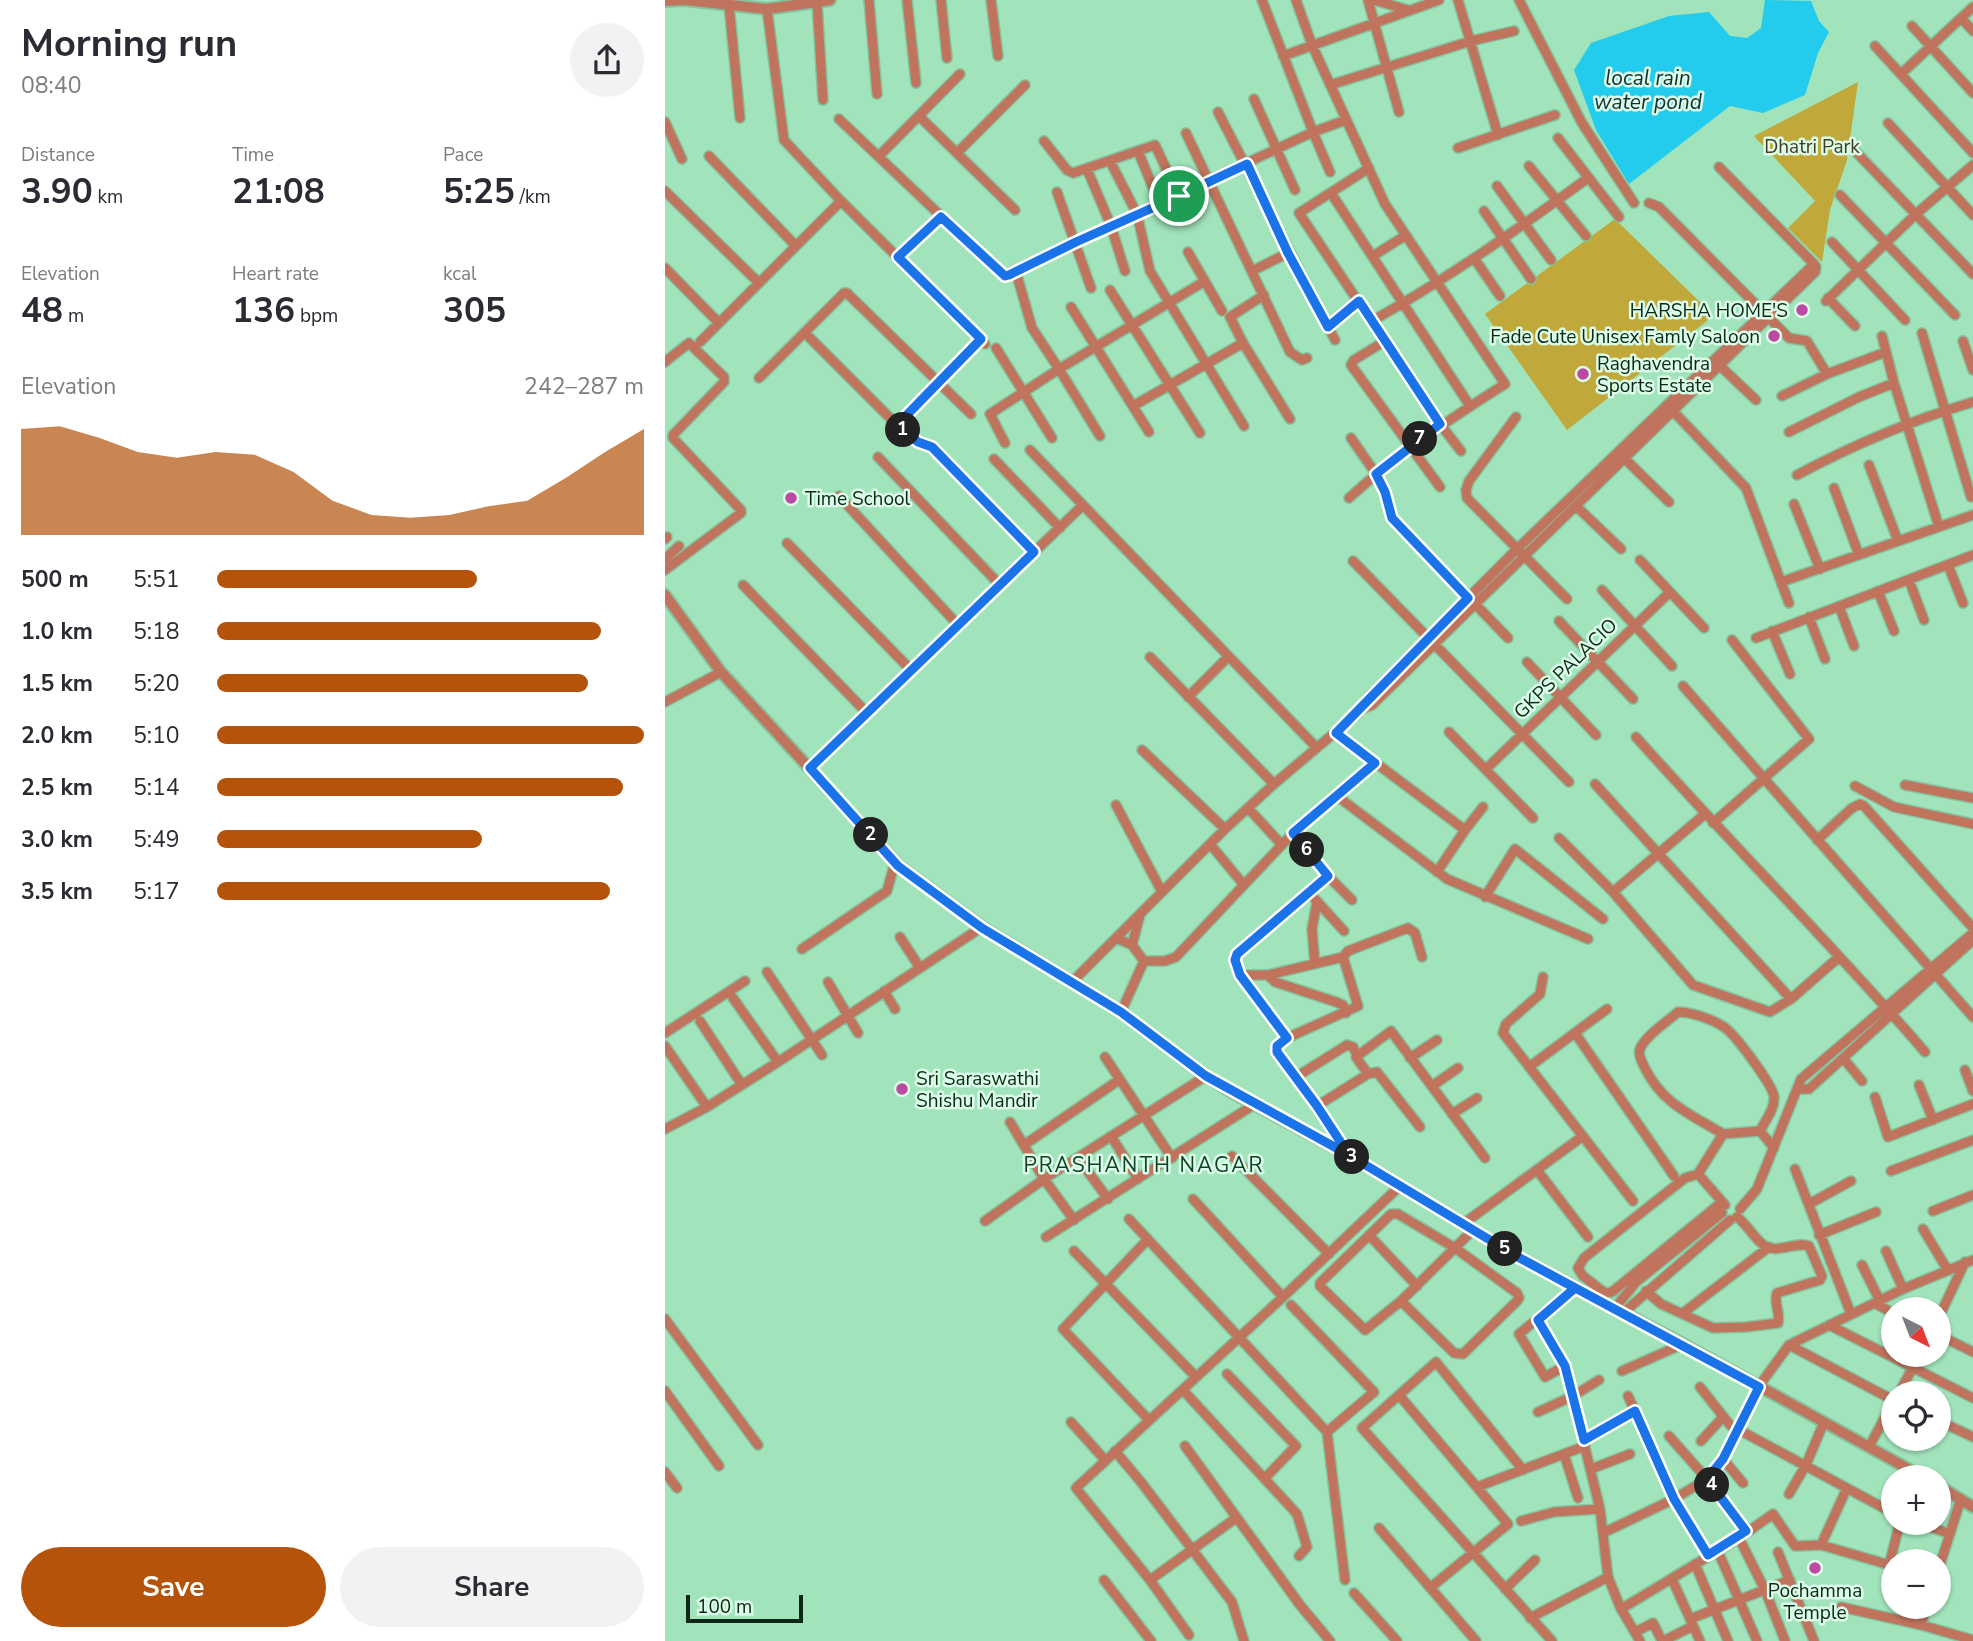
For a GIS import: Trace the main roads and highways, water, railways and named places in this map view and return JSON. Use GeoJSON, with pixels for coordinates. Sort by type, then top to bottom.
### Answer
{"type":"FeatureCollection","features":[{"type":"Feature","properties":{"kind":"water","name":"local rain water pond"},"geometry":{"type":"Polygon","coordinates":[[[1765,0],[1811,1],[1819,21],[1829,32],[1818,53],[1805,95],[1763,113],[1730,106],[1629,184],[1596,130],[1574,70],[1591,43],[1669,16],[1709,12],[1730,36],[1747,38],[1761,28],[1765,0]]]}},
{"type":"Feature","properties":{"kind":"place","name":"HARSHA HOME'S"},"geometry":{"type":"Point","coordinates":[1802,310]}},
{"type":"Feature","properties":{"kind":"place","name":"Fade Cute Unisex Famly Saloon"},"geometry":{"type":"Point","coordinates":[1774,336]}},
{"type":"Feature","properties":{"kind":"place","name":"Raghavendra Sports Estate"},"geometry":{"type":"Point","coordinates":[1583,374]}},
{"type":"Feature","properties":{"kind":"place","name":"Time School"},"geometry":{"type":"Point","coordinates":[791,498]}},
{"type":"Feature","properties":{"kind":"place","name":"Sri Saraswathi Shishu Mandir"},"geometry":{"type":"Point","coordinates":[902,1089]}},
{"type":"Feature","properties":{"kind":"place","name":"Pochamma Temple"},"geometry":{"type":"Point","coordinates":[1815,1568]}},
{"type":"Feature","properties":{"kind":"district","name":"PRASHANTH NAGAR"},"geometry":{"type":"Point","coordinates":[1144,1165]}},
{"type":"Feature","properties":{"kind":"park label","name":"Dhatri Park"},"geometry":{"type":"Point","coordinates":[1812,146]}}]}
